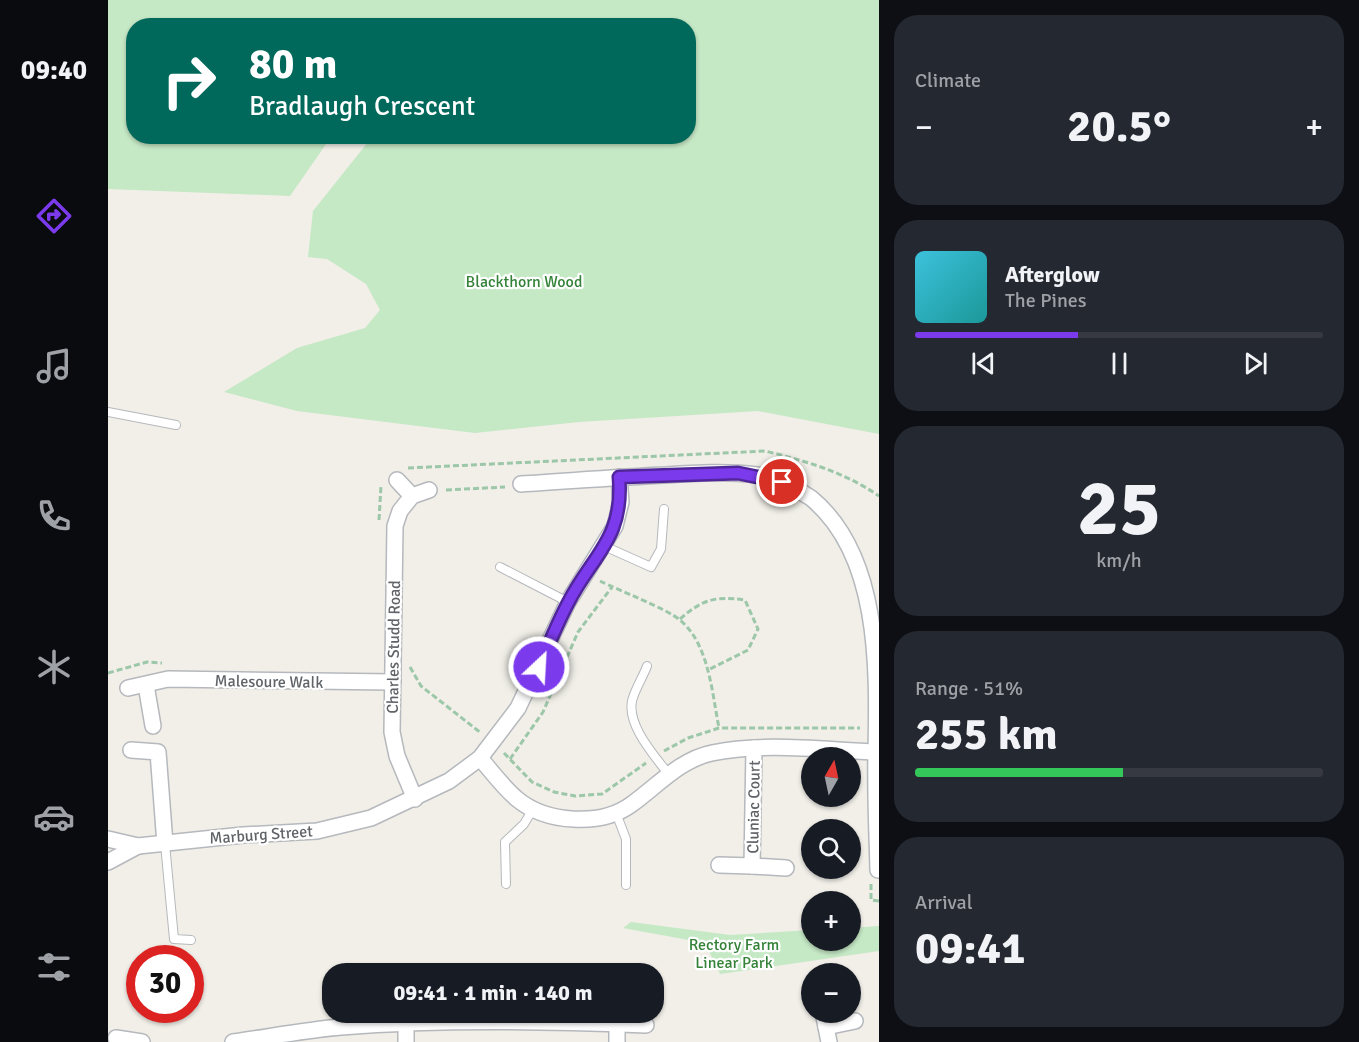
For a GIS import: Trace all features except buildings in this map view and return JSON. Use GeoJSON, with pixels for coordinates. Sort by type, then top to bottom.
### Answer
{"type":"FeatureCollection","features":[{"type":"Feature","properties":{"kind":"street"},"geometry":{"type":"LineString","coordinates":[[521,484],[709,473],[759,475],[782,482],[822,506],[853,540],[864,560],[870,581],[878,632],[876,752],[878,870]]}},
{"type":"Feature","properties":{"kind":"street"},"geometry":{"type":"LineString","coordinates":[[395,475],[412,496],[429,490]]}},
{"type":"Feature","properties":{"kind":"street","name":"Marburg Street"},"geometry":{"type":"LineString","coordinates":[[108,839],[138,846],[243,835],[317,831],[371,818],[449,781],[480,758],[494,743],[518,708],[568,602],[615,526],[621,502],[619,477]]}},
{"type":"Feature","properties":{"kind":"street","name":"Charles Studd Road"},"geometry":{"type":"LineString","coordinates":[[412,496],[400,511],[395,526],[393,682],[394,744],[415,799]]}},
{"type":"Feature","properties":{"kind":"street","name":"Malesoure Walk"},"geometry":{"type":"LineString","coordinates":[[129,688],[168,679],[393,682]]}},
{"type":"Feature","properties":{"kind":"street"},"geometry":{"type":"LineString","coordinates":[[146,685],[153,726]]}},
{"type":"Feature","properties":{"kind":"street"},"geometry":{"type":"LineString","coordinates":[[480,758],[517,799],[533,809],[579,819],[616,813],[630,806],[669,774],[690,761],[711,753],[754,748],[876,752]]}},
{"type":"Feature","properties":{"kind":"street","name":"Cluniac Court"},"geometry":{"type":"LineString","coordinates":[[752,866],[754,748]]}},
{"type":"Feature","properties":{"kind":"street"},"geometry":{"type":"LineString","coordinates":[[131,750],[158,752],[165,844]]}},
{"type":"Feature","properties":{"kind":"street","name":"Marburg Street"},"geometry":{"type":"LineString","coordinates":[[108,862],[138,846]]}},
{"type":"Feature","properties":{"kind":"street","name":"Cluniac Court"},"geometry":{"type":"LineString","coordinates":[[719,865],[786,867]]}},
{"type":"Feature","properties":{"kind":"street"},"geometry":{"type":"LineString","coordinates":[[406,1023],[406,1042]]}},
{"type":"Feature","properties":{"kind":"street"},"geometry":{"type":"LineString","coordinates":[[233,1042],[339,1027],[406,1023],[646,1025]]}},
{"type":"Feature","properties":{"kind":"street"},"geometry":{"type":"LineString","coordinates":[[825,1023],[829,1042]]}},
{"type":"Feature","properties":{"kind":"street"},"geometry":{"type":"LineString","coordinates":[[617,1024],[617,1042]]}},
{"type":"Feature","properties":{"kind":"street"},"geometry":{"type":"LineString","coordinates":[[116,1038],[142,1042]]}},
{"type":"Feature","properties":{"kind":"lane"},"geometry":{"type":"LineString","coordinates":[[108,412],[176,425]]}},
{"type":"Feature","properties":{"kind":"lane"},"geometry":{"type":"LineString","coordinates":[[604,546],[651,567],[661,549],[664,509]]}},
{"type":"Feature","properties":{"kind":"lane"},"geometry":{"type":"LineString","coordinates":[[500,567],[568,602]]}},
{"type":"Feature","properties":{"kind":"lane"},"geometry":{"type":"LineString","coordinates":[[648,666],[632,701],[634,719],[655,756],[669,774]]}},
{"type":"Feature","properties":{"kind":"lane"},"geometry":{"type":"LineString","coordinates":[[506,884],[506,842],[524,824],[533,809]]}},
{"type":"Feature","properties":{"kind":"lane"},"geometry":{"type":"LineString","coordinates":[[616,813],[626,839],[626,885]]}},
{"type":"Feature","properties":{"kind":"lane"},"geometry":{"type":"LineString","coordinates":[[165,844],[174,939],[191,940]]}},
{"type":"Feature","properties":{"kind":"path"},"geometry":{"type":"LineString","coordinates":[[379,530],[395,475],[765,451],[804,460],[855,480],[879,496]]}},
{"type":"Feature","properties":{"kind":"path"},"geometry":{"type":"LineString","coordinates":[[429,490],[495,489],[521,484]]}},
{"type":"Feature","properties":{"kind":"path"},"geometry":{"type":"LineString","coordinates":[[586,575],[680,619],[695,639],[707,670],[719,728]]}},
{"type":"Feature","properties":{"kind":"path"},"geometry":{"type":"LineString","coordinates":[[510,759],[543,711],[578,632],[612,587]]}},
{"type":"Feature","properties":{"kind":"path"},"geometry":{"type":"LineString","coordinates":[[680,619],[698,603],[726,598],[746,600],[758,629],[748,650],[707,670]]}},
{"type":"Feature","properties":{"kind":"path"},"geometry":{"type":"LineString","coordinates":[[394,661],[407,661],[421,686],[494,743],[532,782],[554,792],[575,796],[602,794],[655,756],[688,738],[719,728],[877,729]]}},
{"type":"Feature","properties":{"kind":"path"},"geometry":{"type":"LineString","coordinates":[[108,673],[147,662],[171,663]]}},
{"type":"Feature","properties":{"kind":"path"},"geometry":{"type":"LineString","coordinates":[[878,870],[871,880],[871,900],[879,901]]}},
{"type":"Feature","properties":{"kind":"green space","name":"Blackthorn Wood"},"geometry":{"type":"Polygon","coordinates":[[[108,0],[879,0],[879,434],[758,411],[579,422],[475,433],[297,411],[224,392],[297,348],[365,328],[380,310],[366,284],[327,259],[308,257],[313,211],[366,144],[696,144],[696,18],[126,18],[126,144],[326,144],[290,196],[108,189],[108,0]]]}},
{"type":"Feature","properties":{"kind":"green space","name":"Rectory Farm Linear Park"},"geometry":{"type":"Polygon","coordinates":[[[631,922],[730,935],[801,931],[801,951],[861,951],[861,927],[879,926],[879,951],[720,974],[705,943],[623,928],[631,922]]]}},
{"type":"Feature","properties":{"kind":"route"},"geometry":{"type":"LineString","coordinates":[[539,667],[568,602],[615,526],[621,502],[619,477],[738,473],[759,475],[782,482]]}}]}
